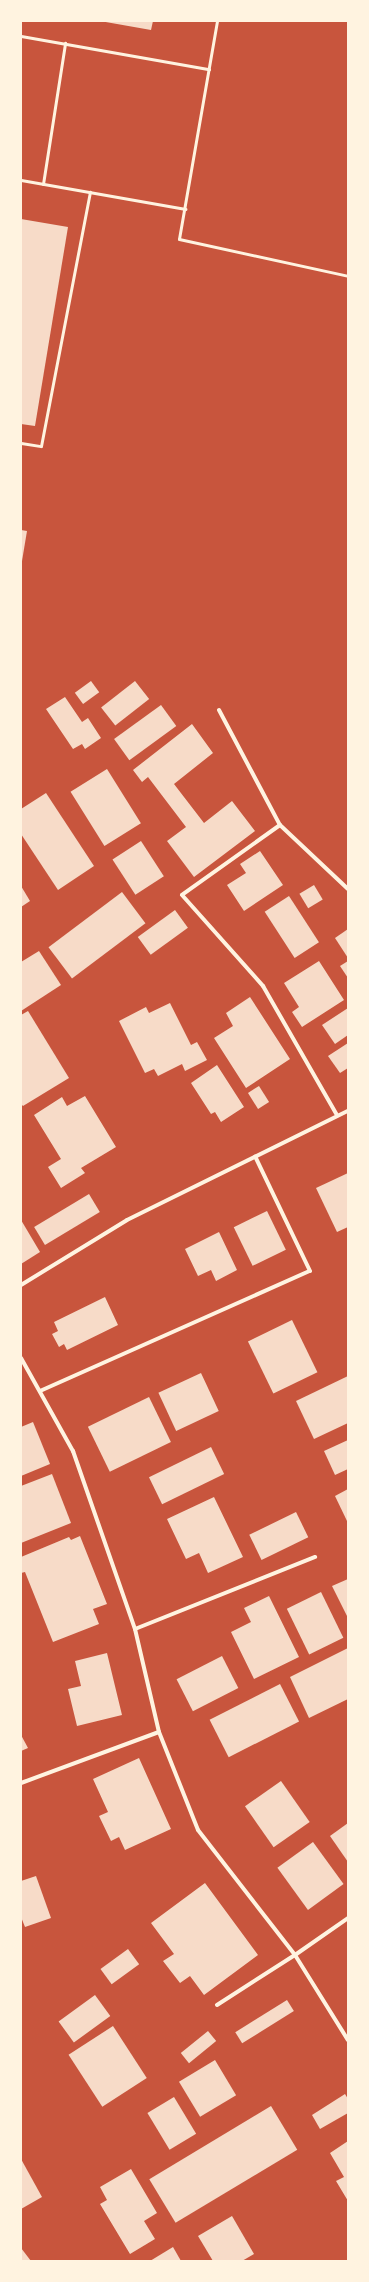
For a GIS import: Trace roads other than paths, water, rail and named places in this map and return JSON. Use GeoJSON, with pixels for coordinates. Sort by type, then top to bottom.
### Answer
{"type":"FeatureCollection","features":[{"type":"Feature","properties":{"kind":"street"},"geometry":{"type":"LineString","coordinates":[[219,710],[280,825],[348,889]]}},
{"type":"Feature","properties":{"kind":"street"},"geometry":{"type":"LineString","coordinates":[[280,825],[182,895],[262,986],[337,1115]]}},
{"type":"Feature","properties":{"kind":"street"},"geometry":{"type":"LineString","coordinates":[[21,1285],[127,1220],[337,1115],[348,1111]]}},
{"type":"Feature","properties":{"kind":"street"},"geometry":{"type":"LineString","coordinates":[[40,1392],[310,1271],[256,1156]]}},
{"type":"Feature","properties":{"kind":"street"},"geometry":{"type":"LineString","coordinates":[[21,1358],[73,1451],[134,1629],[159,1732],[198,1830],[295,1955],[348,2040]]}},
{"type":"Feature","properties":{"kind":"street"},"geometry":{"type":"LineString","coordinates":[[134,1629],[316,1557]]}},
{"type":"Feature","properties":{"kind":"street"},"geometry":{"type":"LineString","coordinates":[[21,1783],[159,1732]]}},
{"type":"Feature","properties":{"kind":"street"},"geometry":{"type":"LineString","coordinates":[[217,2005],[295,1955],[348,1918]]}},
{"type":"Feature","properties":{"kind":"lane"},"geometry":{"type":"LineString","coordinates":[[217,21],[179,239],[348,276]]}},
{"type":"Feature","properties":{"kind":"lane"},"geometry":{"type":"LineString","coordinates":[[21,36],[209,69]]}},
{"type":"Feature","properties":{"kind":"lane"},"geometry":{"type":"LineString","coordinates":[[43,184],[65,43]]}},
{"type":"Feature","properties":{"kind":"lane"},"geometry":{"type":"LineString","coordinates":[[21,180],[185,209]]}},
{"type":"Feature","properties":{"kind":"lane"},"geometry":{"type":"LineString","coordinates":[[21,443],[42,446],[90,192]]}}]}
